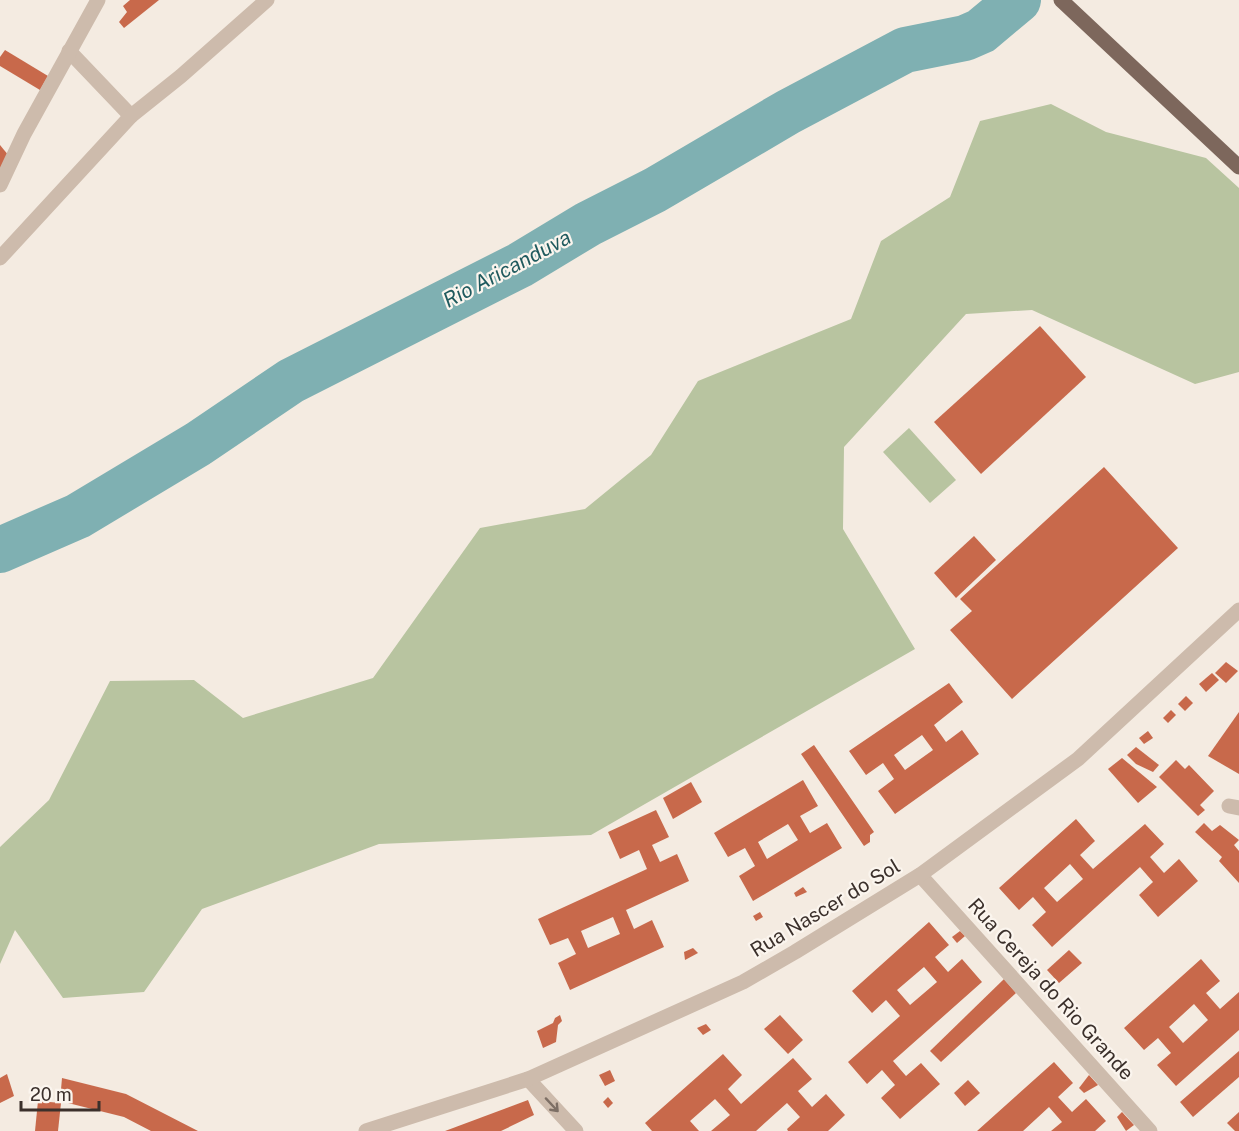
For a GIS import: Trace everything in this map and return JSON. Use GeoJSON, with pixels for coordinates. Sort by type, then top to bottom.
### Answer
{"type":"FeatureCollection","features":[{"type":"Feature","properties":{"kind":"main road"},"geometry":{"type":"LineString","coordinates":[[1063,2],[1239,167]]}},
{"type":"Feature","properties":{"kind":"street"},"geometry":{"type":"LineString","coordinates":[[0,185],[24,134],[98,0]]}},
{"type":"Feature","properties":{"kind":"street"},"geometry":{"type":"LineString","coordinates":[[0,258],[131,116],[181,76],[267,0]]}},
{"type":"Feature","properties":{"kind":"street"},"geometry":{"type":"LineString","coordinates":[[69,51],[131,116]]}},
{"type":"Feature","properties":{"kind":"street","name":"Rua Nascer do Sol"},"geometry":{"type":"LineString","coordinates":[[366,1131],[528,1079],[743,982],[920,875],[1078,759],[1239,610]]}},
{"type":"Feature","properties":{"kind":"street","name":"Rua Cereja do Rio Grande"},"geometry":{"type":"LineString","coordinates":[[920,875],[1150,1131]]}},
{"type":"Feature","properties":{"kind":"street"},"geometry":{"type":"LineString","coordinates":[[528,1079],[576,1131]]}},
{"type":"Feature","properties":{"kind":"green space"},"geometry":{"type":"Polygon","coordinates":[[[1051,104],[1106,132],[1206,158],[1239,188],[1239,372],[1195,384],[1032,310],[966,314],[844,447],[843,529],[915,649],[591,835],[379,844],[202,909],[144,992],[63,998],[15,930],[0,964],[0,847],[49,800],[110,681],[194,680],[243,718],[373,678],[480,528],[585,509],[651,455],[698,381],[851,319],[881,241],[950,197],[980,121],[1051,104]]]}},
{"type":"Feature","properties":{"kind":"green space"},"geometry":{"type":"Polygon","coordinates":[[[909,428],[956,480],[930,503],[883,452],[909,428]]]}},
{"type":"Feature","properties":{"kind":"building"},"geometry":{"type":"Polygon","coordinates":[[[130,0],[159,0],[124,28],[119,22],[127,12],[123,6],[130,0]]]}},
{"type":"Feature","properties":{"kind":"building"},"geometry":{"type":"Polygon","coordinates":[[[5,50],[48,76],[40,90],[0,66],[0,57],[5,50]]]}},
{"type":"Feature","properties":{"kind":"building"},"geometry":{"type":"Polygon","coordinates":[[[0,145],[9,156],[0,170],[0,145]]]}},
{"type":"Feature","properties":{"kind":"building"},"geometry":{"type":"Polygon","coordinates":[[[1040,326],[1086,377],[981,474],[934,422],[1040,326]]]}},
{"type":"Feature","properties":{"kind":"building"},"geometry":{"type":"Polygon","coordinates":[[[1104,467],[1178,548],[1012,699],[950,630],[972,611],[960,599],[1104,467]]]}},
{"type":"Feature","properties":{"kind":"building"},"geometry":{"type":"Polygon","coordinates":[[[974,536],[996,560],[956,598],[934,573],[974,536]]]}},
{"type":"Feature","properties":{"kind":"building"},"geometry":{"type":"Polygon","coordinates":[[[1226,662],[1238,671],[1226,683],[1215,673],[1226,662]]]}},
{"type":"Feature","properties":{"kind":"building"},"geometry":{"type":"Polygon","coordinates":[[[1212,673],[1219,680],[1206,692],[1199,684],[1212,673]]]}},
{"type":"Feature","properties":{"kind":"building"},"geometry":{"type":"Polygon","coordinates":[[[949,683],[963,702],[934,725],[946,742],[962,730],[979,754],[895,814],[878,791],[894,779],[883,763],[866,775],[849,751],[949,683]],[[922,735],[894,755],[905,770],[933,750],[922,735]]]}},
{"type":"Feature","properties":{"kind":"building"},"geometry":{"type":"Polygon","coordinates":[[[1186,696],[1193,703],[1185,711],[1178,704],[1186,696]]]}},
{"type":"Feature","properties":{"kind":"building"},"geometry":{"type":"Polygon","coordinates":[[[1171,710],[1176,715],[1168,723],[1163,718],[1171,710]]]}},
{"type":"Feature","properties":{"kind":"building"},"geometry":{"type":"Polygon","coordinates":[[[1239,712],[1239,774],[1208,756],[1239,712]]]}},
{"type":"Feature","properties":{"kind":"building"},"geometry":{"type":"Polygon","coordinates":[[[1148,731],[1153,738],[1144,744],[1139,738],[1148,731]]]}},
{"type":"Feature","properties":{"kind":"building"},"geometry":{"type":"Polygon","coordinates":[[[814,745],[874,832],[870,835],[870,842],[864,846],[801,754],[814,745]]]}},
{"type":"Feature","properties":{"kind":"building"},"geometry":{"type":"Polygon","coordinates":[[[1136,747],[1159,765],[1153,772],[1136,764],[1127,755],[1136,747]]]}},
{"type":"Feature","properties":{"kind":"building"},"geometry":{"type":"Polygon","coordinates":[[[1122,758],[1157,787],[1138,803],[1108,769],[1122,758]]]}},
{"type":"Feature","properties":{"kind":"building"},"geometry":{"type":"Polygon","coordinates":[[[1176,760],[1185,769],[1189,765],[1214,791],[1200,805],[1205,810],[1198,816],[1159,777],[1176,760]]]}},
{"type":"Feature","properties":{"kind":"building"},"geometry":{"type":"Polygon","coordinates":[[[803,780],[818,806],[800,816],[810,833],[827,823],[842,848],[753,901],[739,876],[755,866],[745,848],[728,857],[714,833],[803,780]],[[788,824],[758,842],[767,859],[798,840],[788,824]]]}},
{"type":"Feature","properties":{"kind":"building"},"geometry":{"type":"Polygon","coordinates":[[[691,782],[702,802],[673,819],[663,798],[691,782]]]}},
{"type":"Feature","properties":{"kind":"building"},"geometry":{"type":"Polygon","coordinates":[[[656,810],[669,837],[652,845],[660,862],[677,854],[689,881],[626,910],[634,929],[652,920],[664,947],[570,990],[558,963],[576,954],[568,938],[550,945],[538,919],[647,869],[639,850],[620,859],[608,832],[656,810]],[[613,917],[581,931],[588,948],[620,934],[613,917]]]}},
{"type":"Feature","properties":{"kind":"building"},"geometry":{"type":"Polygon","coordinates":[[[1076,819],[1095,841],[1080,855],[1093,869],[1145,824],[1164,844],[1150,857],[1164,873],[1179,859],[1198,881],[1158,917],[1139,895],[1153,882],[1140,867],[1052,947],[1032,925],[1046,912],[1033,897],[1019,910],[999,888],[1076,819]],[[1070,864],[1044,888],[1057,902],[1083,879],[1070,864]]]}},
{"type":"Feature","properties":{"kind":"building"},"geometry":{"type":"Polygon","coordinates":[[[1204,823],[1212,831],[1220,825],[1239,840],[1234,845],[1239,851],[1239,883],[1219,861],[1222,857],[1195,832],[1204,823]]]}},
{"type":"Feature","properties":{"kind":"building"},"geometry":{"type":"Polygon","coordinates":[[[803,887],[807,892],[796,897],[794,893],[803,887]]]}},
{"type":"Feature","properties":{"kind":"building"},"geometry":{"type":"Polygon","coordinates":[[[760,912],[763,917],[756,921],[753,916],[760,912]]]}},
{"type":"Feature","properties":{"kind":"building"},"geometry":{"type":"Polygon","coordinates":[[[929,922],[949,945],[935,957],[948,972],[962,959],[982,982],[893,1061],[906,1076],[921,1063],[940,1084],[900,1119],[881,1098],[895,1085],[882,1070],[867,1084],[848,1062],[900,1016],[886,1000],[872,1013],[852,991],[929,922]],[[924,967],[897,990],[910,1005],[937,982],[924,967]]]}},
{"type":"Feature","properties":{"kind":"building"},"geometry":{"type":"Polygon","coordinates":[[[960,931],[965,936],[957,943],[952,937],[960,931]]]}},
{"type":"Feature","properties":{"kind":"building"},"geometry":{"type":"Polygon","coordinates":[[[693,948],[698,953],[685,960],[684,952],[693,948]]]}},
{"type":"Feature","properties":{"kind":"building"},"geometry":{"type":"Polygon","coordinates":[[[1069,950],[1082,963],[1059,983],[1047,970],[1069,950]]]}},
{"type":"Feature","properties":{"kind":"building"},"geometry":{"type":"Polygon","coordinates":[[[1201,959],[1220,981],[1206,993],[1220,1009],[1239,992],[1239,1030],[1176,1086],[1157,1065],[1171,1053],[1158,1038],[1144,1050],[1124,1028],[1201,959]],[[1194,1004],[1169,1027],[1183,1043],[1208,1020],[1194,1004]]]}},
{"type":"Feature","properties":{"kind":"building"},"geometry":{"type":"Polygon","coordinates":[[[1004,979],[1016,993],[941,1062],[930,1051],[1004,979]]]}},
{"type":"Feature","properties":{"kind":"building"},"geometry":{"type":"Polygon","coordinates":[[[560,1015],[562,1021],[558,1025],[556,1042],[543,1048],[537,1031],[553,1023],[560,1015]]]}},
{"type":"Feature","properties":{"kind":"building"},"geometry":{"type":"Polygon","coordinates":[[[780,1015],[803,1040],[788,1054],[764,1029],[780,1015]]]}},
{"type":"Feature","properties":{"kind":"building"},"geometry":{"type":"Polygon","coordinates":[[[706,1024],[711,1030],[703,1035],[697,1028],[706,1024]]]}},
{"type":"Feature","properties":{"kind":"building"},"geometry":{"type":"Polygon","coordinates":[[[1239,1051],[1239,1077],[1193,1117],[1180,1102],[1239,1051]]]}},
{"type":"Feature","properties":{"kind":"building"},"geometry":{"type":"Polygon","coordinates":[[[723,1054],[742,1075],[728,1089],[741,1104],[793,1058],[812,1079],[798,1091],[812,1107],[826,1094],[845,1115],[828,1131],[788,1131],[787,1129],[800,1117],[787,1103],[756,1131],[711,1131],[730,1115],[715,1099],[690,1121],[699,1131],[652,1131],[645,1123],[723,1054]]]}},
{"type":"Feature","properties":{"kind":"building"},"geometry":{"type":"Polygon","coordinates":[[[1054,1062],[1073,1083],[1058,1097],[1072,1112],[1086,1099],[1106,1121],[1095,1131],[1051,1131],[1062,1122],[1049,1107],[1023,1131],[977,1131],[1054,1062]]]}},
{"type":"Feature","properties":{"kind":"building"},"geometry":{"type":"Polygon","coordinates":[[[610,1070],[615,1081],[605,1086],[599,1075],[610,1070]]]}},
{"type":"Feature","properties":{"kind":"building"},"geometry":{"type":"Polygon","coordinates":[[[7,1074],[14,1096],[0,1103],[0,1078],[7,1074]]]}},
{"type":"Feature","properties":{"kind":"building"},"geometry":{"type":"Polygon","coordinates":[[[1089,1075],[1098,1085],[1084,1093],[1079,1088],[1089,1075]]]}},
{"type":"Feature","properties":{"kind":"building"},"geometry":{"type":"Polygon","coordinates":[[[62,1078],[126,1094],[198,1131],[151,1131],[124,1117],[60,1101],[62,1078]]]}},
{"type":"Feature","properties":{"kind":"building"},"geometry":{"type":"Polygon","coordinates":[[[968,1080],[980,1093],[965,1106],[954,1093],[968,1080]]]}},
{"type":"Feature","properties":{"kind":"building"},"geometry":{"type":"Polygon","coordinates":[[[608,1097],[613,1103],[608,1108],[603,1102],[608,1097]]]}},
{"type":"Feature","properties":{"kind":"building"},"geometry":{"type":"Polygon","coordinates":[[[528,1100],[534,1115],[501,1131],[445,1131],[528,1100]]]}},
{"type":"Feature","properties":{"kind":"building"},"geometry":{"type":"Polygon","coordinates":[[[38,1101],[61,1103],[58,1131],[35,1131],[38,1101]]]}},
{"type":"Feature","properties":{"kind":"building"},"geometry":{"type":"Polygon","coordinates":[[[1122,1112],[1134,1125],[1126,1131],[1117,1117],[1122,1112]]]}},
{"type":"Feature","properties":{"kind":"building"},"geometry":{"type":"Polygon","coordinates":[[[1239,1112],[1239,1131],[1235,1131],[1227,1123],[1239,1112]]]}},
{"type":"Feature","properties":{"kind":"waterway","name":"Rio Aricanduva"},"geometry":{"type":"LineString","coordinates":[[0,550],[78,516],[198,444],[291,381],[520,265],[588,224],[655,190],[788,112],[905,50],[965,38],[981,31],[1018,0]]}}]}
